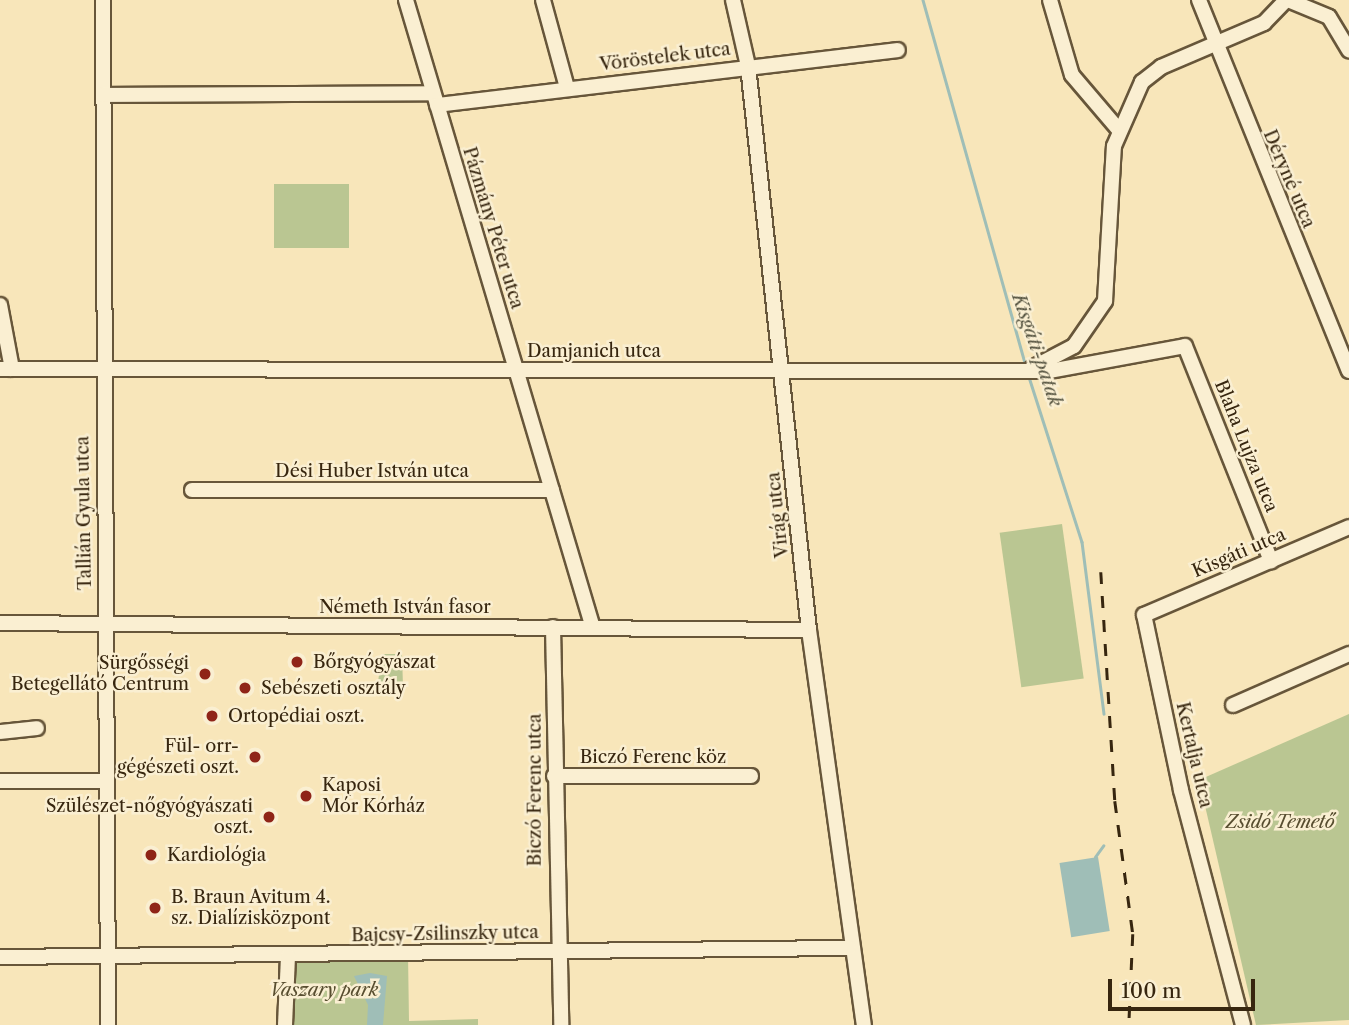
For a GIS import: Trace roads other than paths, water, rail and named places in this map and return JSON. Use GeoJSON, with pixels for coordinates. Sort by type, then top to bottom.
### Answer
{"type":"FeatureCollection","features":[{"type":"Feature","properties":{"kind":"street","name":"Tallián Gyula utca"},"geometry":{"type":"LineString","coordinates":[[103,0],[102,370],[107,1025]]}},
{"type":"Feature","properties":{"kind":"street","name":"Pázmány Péter utca"},"geometry":{"type":"LineString","coordinates":[[406,0],[593,628]]}},
{"type":"Feature","properties":{"kind":"street"},"geometry":{"type":"LineString","coordinates":[[543,0],[567,88]]}},
{"type":"Feature","properties":{"kind":"street","name":"Virág utca"},"geometry":{"type":"LineString","coordinates":[[733,0],[748,66],[783,369],[809,630],[849,948],[864,1025]]}},
{"type":"Feature","properties":{"kind":"street"},"geometry":{"type":"LineString","coordinates":[[1049,0],[1072,75],[1118,129]]}},
{"type":"Feature","properties":{"kind":"street","name":"Déryné utca"},"geometry":{"type":"LineString","coordinates":[[1199,0],[1212,46],[1349,371]]}},
{"type":"Feature","properties":{"kind":"street"},"geometry":{"type":"LineString","coordinates":[[1027,368],[1074,346],[1097,318],[1109,284],[1118,129],[1142,82],[1264,23],[1287,0],[1329,17],[1349,50]]}},
{"type":"Feature","properties":{"kind":"street","name":"Vöröstelek utca"},"geometry":{"type":"LineString","coordinates":[[103,95],[435,99],[567,88],[898,50]]}},
{"type":"Feature","properties":{"kind":"street"},"geometry":{"type":"LineString","coordinates":[[0,305],[6,369]]}},
{"type":"Feature","properties":{"kind":"street"},"geometry":{"type":"LineString","coordinates":[[1074,346],[1084,368]]}},
{"type":"Feature","properties":{"kind":"street","name":"Damjanich utca"},"geometry":{"type":"LineString","coordinates":[[6,369],[515,371],[1084,368],[1185,346]]}},
{"type":"Feature","properties":{"kind":"street","name":"Blaha Lujza utca"},"geometry":{"type":"LineString","coordinates":[[1185,346],[1270,561]]}},
{"type":"Feature","properties":{"kind":"street","name":"Dési Huber István utca"},"geometry":{"type":"LineString","coordinates":[[192,490],[552,491]]}},
{"type":"Feature","properties":{"kind":"street","name":"Kisgáti utca"},"geometry":{"type":"LineString","coordinates":[[1144,615],[1349,527]]}},
{"type":"Feature","properties":{"kind":"street","name":"Kertalja utca"},"geometry":{"type":"LineString","coordinates":[[1144,615],[1181,790],[1243,1025]]}},
{"type":"Feature","properties":{"kind":"street","name":"Németh István fasor"},"geometry":{"type":"LineString","coordinates":[[0,623],[809,630]]}},
{"type":"Feature","properties":{"kind":"street","name":"Biczó Ferenc utca"},"geometry":{"type":"LineString","coordinates":[[553,627],[555,952],[561,1025]]}},
{"type":"Feature","properties":{"kind":"street"},"geometry":{"type":"LineString","coordinates":[[1233,705],[1349,654]]}},
{"type":"Feature","properties":{"kind":"street"},"geometry":{"type":"LineString","coordinates":[[0,732],[37,728]]}},
{"type":"Feature","properties":{"kind":"street","name":"Biczó Ferenc köz"},"geometry":{"type":"LineString","coordinates":[[554,776],[751,776]]}},
{"type":"Feature","properties":{"kind":"street"},"geometry":{"type":"LineString","coordinates":[[0,781],[107,781]]}},
{"type":"Feature","properties":{"kind":"street","name":"Bajcsy-Zsilinszky utca"},"geometry":{"type":"LineString","coordinates":[[0,957],[849,948]]}},
{"type":"Feature","properties":{"kind":"street"},"geometry":{"type":"LineString","coordinates":[[285,1025],[288,956]]}},
{"type":"Feature","properties":{"kind":"water"},"geometry":{"type":"Polygon","coordinates":[[[1098,857],[1110,931],[1071,937],[1059,863],[1098,857]]]}},
{"type":"Feature","properties":{"kind":"water"},"geometry":{"type":"Polygon","coordinates":[[[370,973],[387,976],[383,1025],[367,1025],[368,1005],[354,976],[370,973]]]}},
{"type":"Feature","properties":{"kind":"waterway","name":"Kisgáti-patak"},"geometry":{"type":"LineString","coordinates":[[923,0],[1026,367]]}},
{"type":"Feature","properties":{"kind":"waterway","name":"Kisgáti-patak"},"geometry":{"type":"LineString","coordinates":[[1029,377],[1082,542],[1104,714]]}},
{"type":"Feature","properties":{"kind":"waterway"},"geometry":{"type":"LineString","coordinates":[[1095,857],[1103,846]]}},
{"type":"Feature","properties":{"kind":"railway"},"geometry":{"type":"LineString","coordinates":[[1101,572],[1115,801],[1133,934],[1129,1025]]}},
{"type":"Feature","properties":{"kind":"place","name":"Bőrgyógyászat"},"geometry":{"type":"Point","coordinates":[297,662]}},
{"type":"Feature","properties":{"kind":"place","name":"Sürgősségi Betegellátó Centrum"},"geometry":{"type":"Point","coordinates":[205,674]}},
{"type":"Feature","properties":{"kind":"place","name":"Sebészeti osztály"},"geometry":{"type":"Point","coordinates":[245,688]}},
{"type":"Feature","properties":{"kind":"place","name":"Ortopédiai oszt."},"geometry":{"type":"Point","coordinates":[212,716]}},
{"type":"Feature","properties":{"kind":"place","name":"Fül- orr- gégészeti oszt."},"geometry":{"type":"Point","coordinates":[255,757]}},
{"type":"Feature","properties":{"kind":"place","name":"Kaposi Mór Kórház"},"geometry":{"type":"Point","coordinates":[306,796]}},
{"type":"Feature","properties":{"kind":"place","name":"Szülészet-nőgyógyászati oszt."},"geometry":{"type":"Point","coordinates":[269,817]}},
{"type":"Feature","properties":{"kind":"place","name":"Kardiológia"},"geometry":{"type":"Point","coordinates":[151,855]}},
{"type":"Feature","properties":{"kind":"place","name":"B. Braun Avitum 4. sz. Dialízisközpont"},"geometry":{"type":"Point","coordinates":[155,908]}},
{"type":"Feature","properties":{"kind":"park label","name":"Zsidó Temető"},"geometry":{"type":"Point","coordinates":[1280,822]}},
{"type":"Feature","properties":{"kind":"park label","name":"Vaszary park"},"geometry":{"type":"Point","coordinates":[324,990]}}]}
